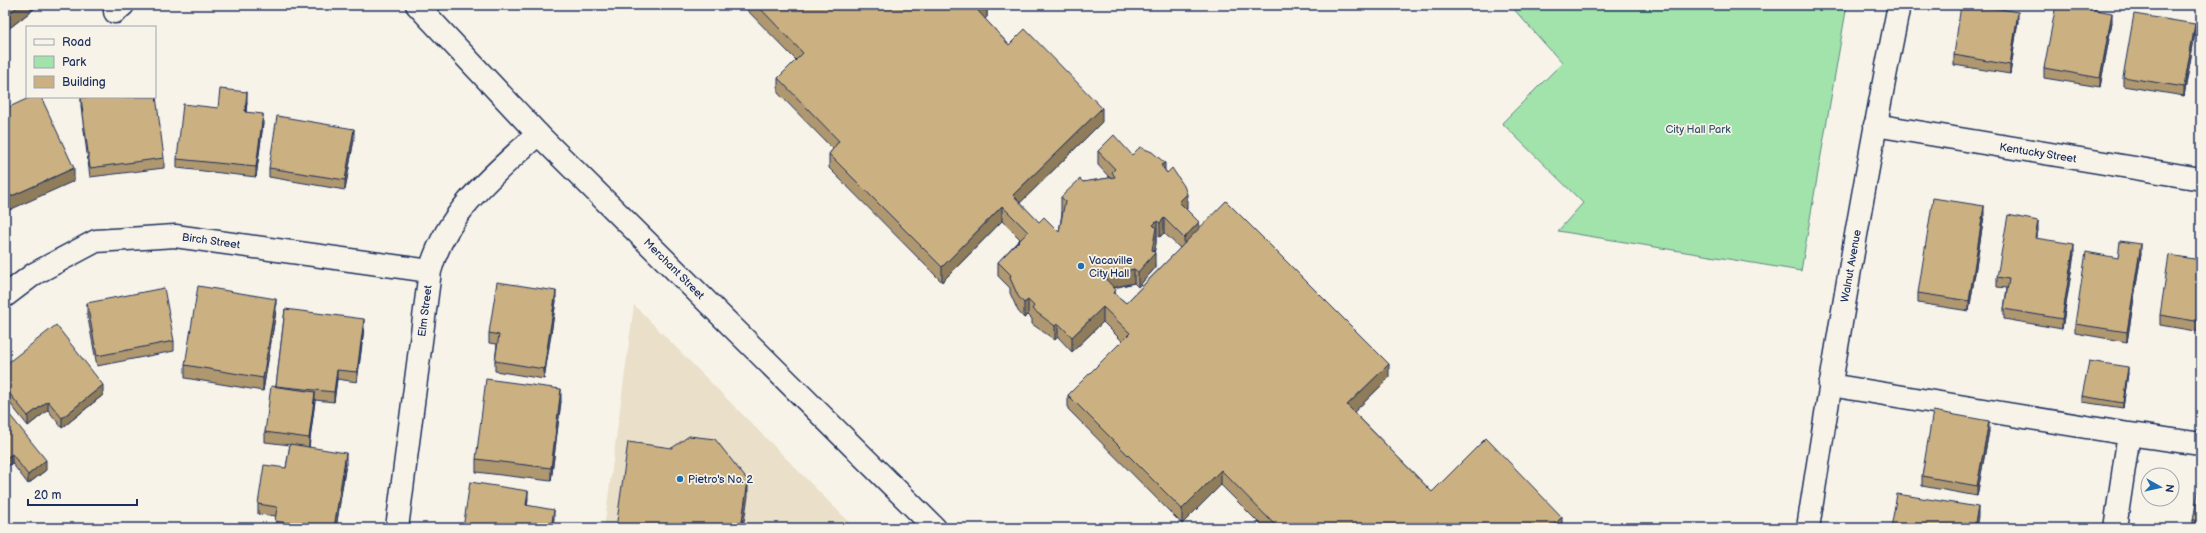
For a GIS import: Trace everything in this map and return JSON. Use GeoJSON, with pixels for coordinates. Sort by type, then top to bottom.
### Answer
{"type":"FeatureCollection","features":[{"type":"Feature","properties":{"kind":"street","name":"Merchant Street"},"geometry":{"type":"LineString","coordinates":[[417,5],[538,134],[935,528]]}},
{"type":"Feature","properties":{"kind":"street","name":"Walnut Avenue"},"geometry":{"type":"LineString","coordinates":[[1808,528],[1830,385],[1875,125],[1899,5]]}},
{"type":"Feature","properties":{"kind":"street","name":"Kentucky Street"},"geometry":{"type":"LineString","coordinates":[[1875,125],[2201,179]]}},
{"type":"Feature","properties":{"kind":"street","name":"Elm Street"},"geometry":{"type":"LineString","coordinates":[[397,528],[430,271],[438,246],[461,210],[489,178],[538,134]]}},
{"type":"Feature","properties":{"kind":"street","name":"Birch Street"},"geometry":{"type":"LineString","coordinates":[[5,296],[34,274],[96,241],[175,236],[430,271]]}},
{"type":"Feature","properties":{"kind":"street"},"geometry":{"type":"LineString","coordinates":[[1830,385],[2129,434],[2201,444]]}},
{"type":"Feature","properties":{"kind":"street"},"geometry":{"type":"LineString","coordinates":[[2115,528],[2129,434]]}},
{"type":"Feature","properties":{"kind":"shaded area"},"geometry":{"type":"Polygon","coordinates":[[[634,305],[855,528],[604,528],[634,305]]]}},
{"type":"Feature","properties":{"kind":"green space","name":"City Hall Park"},"geometry":{"type":"Polygon","coordinates":[[[1510,5],[1847,5],[1801,271],[1558,231],[1583,203],[1502,123],[1562,63],[1510,5]]]}},
{"type":"Feature","properties":{"kind":"building"},"geometry":{"type":"Polygon","coordinates":[[[5,5],[20,5],[7,15],[5,13],[5,5]]]}},
{"type":"Feature","properties":{"kind":"building","name":"Vacaville City Hall"},"geometry":{"type":"Polygon","coordinates":[[[757,5],[984,5],[978,11],[1009,45],[1025,29],[1102,108],[1013,195],[1039,222],[1044,217],[1059,232],[1065,201],[1061,197],[1080,179],[1083,182],[1115,177],[1112,172],[1115,169],[1098,151],[1114,135],[1132,155],[1140,147],[1152,152],[1165,163],[1161,165],[1167,173],[1172,168],[1184,186],[1187,194],[1179,202],[1199,222],[1184,238],[1164,218],[1160,223],[1157,221],[1153,225],[1156,228],[1152,250],[1155,253],[1138,272],[1134,269],[1103,276],[1116,290],[1114,293],[1126,303],[1226,201],[1389,364],[1347,405],[1432,492],[1486,438],[1562,517],[1551,528],[1278,528],[1221,470],[1182,509],[1068,395],[1130,333],[1103,307],[1072,337],[1058,323],[1055,326],[1032,309],[1034,306],[1028,300],[1024,303],[1018,296],[1010,278],[1011,275],[998,262],[1028,232],[1002,206],[942,267],[829,154],[839,141],[778,78],[803,53],[757,5]]]}},
{"type":"Feature","properties":{"kind":"building"},"geometry":{"type":"Polygon","coordinates":[[[1961,5],[1977,5],[2018,12],[2010,65],[1954,55],[1961,5]]]}},
{"type":"Feature","properties":{"kind":"building"},"geometry":{"type":"Polygon","coordinates":[[[2056,5],[2070,5],[2112,13],[2100,78],[2044,68],[2056,5]]]}},
{"type":"Feature","properties":{"kind":"building"},"geometry":{"type":"Polygon","coordinates":[[[2134,14],[2195,24],[2184,87],[2123,77],[2134,14]]]}},
{"type":"Feature","properties":{"kind":"building"},"geometry":{"type":"Polygon","coordinates":[[[220,89],[247,92],[245,112],[263,114],[256,167],[177,159],[183,104],[218,108],[220,89]]]}},
{"type":"Feature","properties":{"kind":"building"},"geometry":{"type":"Polygon","coordinates":[[[156,96],[164,158],[90,168],[81,98],[156,98],[156,96]]]}},
{"type":"Feature","properties":{"kind":"building"},"geometry":{"type":"Polygon","coordinates":[[[29,98],[41,98],[74,168],[5,199],[5,109],[29,98]]]}},
{"type":"Feature","properties":{"kind":"building"},"geometry":{"type":"Polygon","coordinates":[[[277,116],[354,129],[345,180],[269,168],[277,116]]]}},
{"type":"Feature","properties":{"kind":"building"},"geometry":{"type":"Polygon","coordinates":[[[1933,198],[1984,206],[1969,301],[1918,293],[1933,198]]]}},
{"type":"Feature","properties":{"kind":"building"},"geometry":{"type":"Polygon","coordinates":[[[2008,215],[2038,221],[2035,238],[2074,244],[2062,319],[2004,309],[2009,279],[1997,277],[2008,215]]]}},
{"type":"Feature","properties":{"kind":"building"},"geometry":{"type":"Polygon","coordinates":[[[2120,241],[2141,244],[2127,332],[2075,324],[2086,252],[2118,258],[2120,241]]]}},
{"type":"Feature","properties":{"kind":"building"},"geometry":{"type":"Polygon","coordinates":[[[2169,255],[2201,260],[2201,322],[2160,315],[2169,255]]]}},
{"type":"Feature","properties":{"kind":"building"},"geometry":{"type":"Polygon","coordinates":[[[497,282],[556,291],[544,369],[495,361],[499,335],[489,333],[497,282]]]}},
{"type":"Feature","properties":{"kind":"building"},"geometry":{"type":"Polygon","coordinates":[[[198,286],[276,299],[263,378],[185,365],[198,286]]]}},
{"type":"Feature","properties":{"kind":"building"},"geometry":{"type":"Polygon","coordinates":[[[164,288],[174,341],[97,356],[87,303],[164,288]]]}},
{"type":"Feature","properties":{"kind":"building"},"geometry":{"type":"Polygon","coordinates":[[[285,309],[364,319],[357,372],[337,370],[334,392],[276,386],[285,309]]]}},
{"type":"Feature","properties":{"kind":"building"},"geometry":{"type":"Polygon","coordinates":[[[56,325],[103,385],[62,418],[48,401],[28,416],[5,388],[5,365],[56,325]]]}},
{"type":"Feature","properties":{"kind":"building"},"geometry":{"type":"Polygon","coordinates":[[[2089,361],[2128,367],[2123,403],[2082,396],[2089,361]]]}},
{"type":"Feature","properties":{"kind":"building"},"geometry":{"type":"Polygon","coordinates":[[[486,379],[561,389],[551,468],[476,459],[486,379]]]}},
{"type":"Feature","properties":{"kind":"building"},"geometry":{"type":"Polygon","coordinates":[[[271,386],[315,392],[309,438],[265,432],[271,386]]]}},
{"type":"Feature","properties":{"kind":"building"},"geometry":{"type":"Polygon","coordinates":[[[5,409],[46,460],[28,475],[12,454],[5,459],[5,409]]]}},
{"type":"Feature","properties":{"kind":"building"},"geometry":{"type":"Polygon","coordinates":[[[1933,411],[1989,421],[1977,486],[1922,476],[1933,411]]]}},
{"type":"Feature","properties":{"kind":"building","name":"Pietro's No. 2"},"geometry":{"type":"Polygon","coordinates":[[[689,436],[715,439],[748,481],[741,528],[616,528],[628,442],[672,448],[689,436]]]}},
{"type":"Feature","properties":{"kind":"building"},"geometry":{"type":"Polygon","coordinates":[[[290,444],[346,453],[334,528],[321,528],[275,521],[277,507],[258,504],[264,465],[286,468],[290,444]]]}},
{"type":"Feature","properties":{"kind":"building"},"geometry":{"type":"Polygon","coordinates":[[[470,482],[528,491],[526,505],[554,510],[551,528],[463,528],[470,482]]]}},
{"type":"Feature","properties":{"kind":"building"},"geometry":{"type":"Polygon","coordinates":[[[2199,486],[2201,486],[2201,521],[2193,520],[2199,486]]]}},
{"type":"Feature","properties":{"kind":"building"},"geometry":{"type":"Polygon","coordinates":[[[1897,494],[1978,507],[1974,528],[1891,528],[1897,494]]]}},
{"type":"Feature","properties":{"kind":"place","name":"Vacaville City Hall"},"geometry":{"type":"Point","coordinates":[1081,266]}},
{"type":"Feature","properties":{"kind":"place","name":"Pietro's No. 2"},"geometry":{"type":"Point","coordinates":[680,479]}}]}
